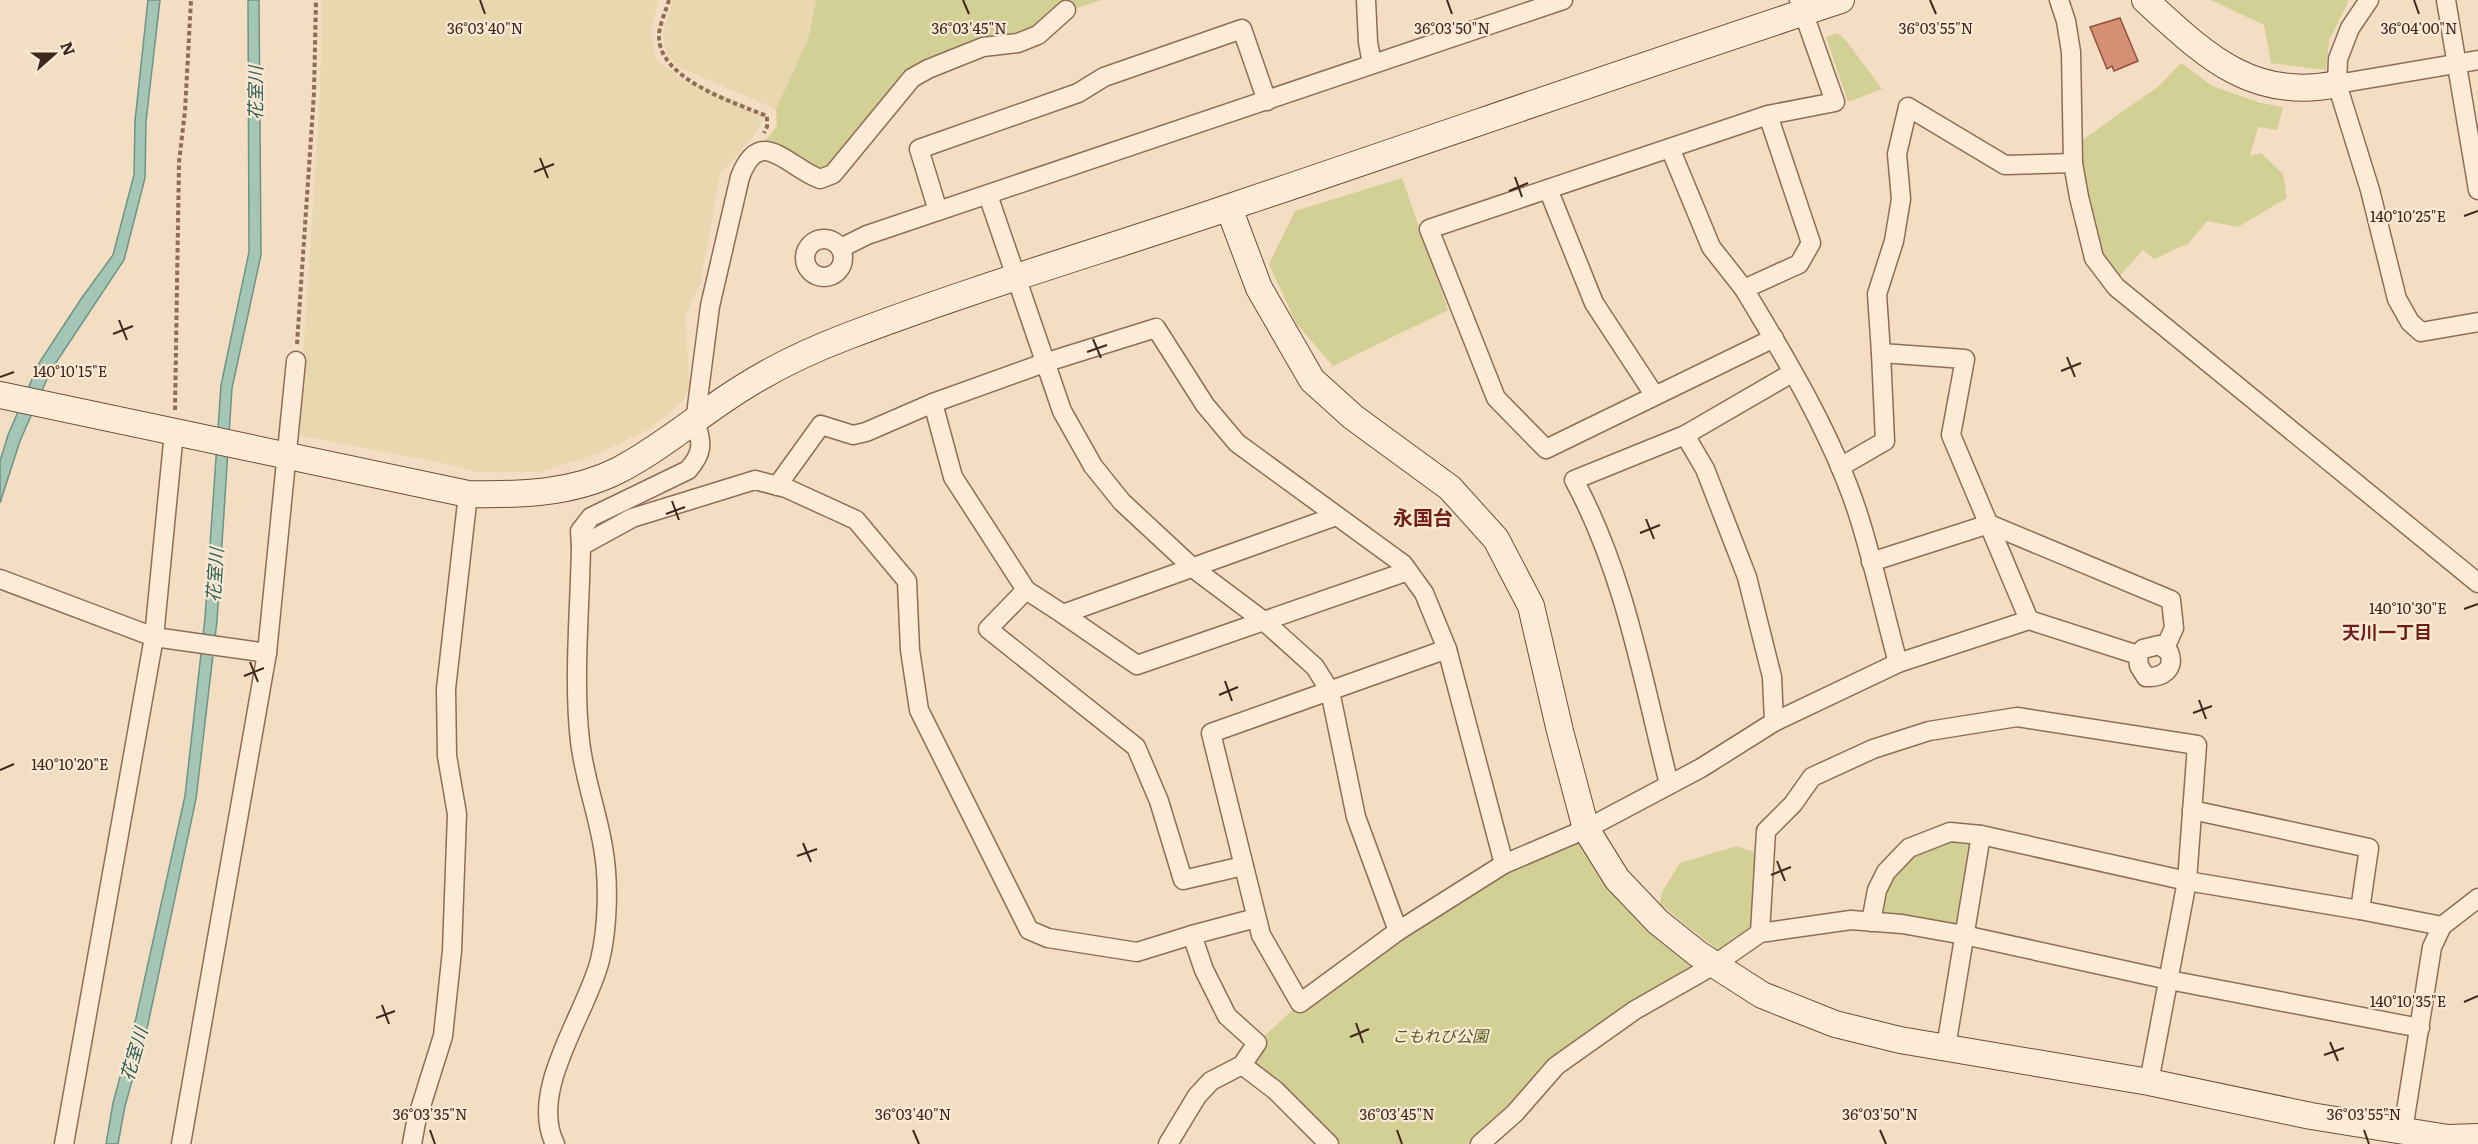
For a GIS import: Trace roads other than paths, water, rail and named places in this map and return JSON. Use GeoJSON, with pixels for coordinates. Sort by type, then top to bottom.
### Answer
{"type":"FeatureCollection","features":[{"type":"Feature","properties":{"kind":"street"},"geometry":{"type":"LineString","coordinates":[[1366,0],[1368,42],[1372,64]]}},
{"type":"Feature","properties":{"kind":"street"},"geometry":{"type":"LineString","coordinates":[[841,248],[867,235],[1563,0]]}},
{"type":"Feature","properties":{"kind":"street"},"geometry":{"type":"LineString","coordinates":[[0,394],[468,494],[515,495],[550,491],[581,484],[617,471],[695,422],[740,388],[802,356],[908,314],[1229,208],[1801,6],[1841,0]]}},
{"type":"Feature","properties":{"kind":"street"},"geometry":{"type":"LineString","coordinates":[[2059,0],[2066,21],[2071,52],[2073,162],[2094,258],[2116,286],[2478,583]]}},
{"type":"Feature","properties":{"kind":"street"},"geometry":{"type":"LineString","coordinates":[[2145,0],[2199,49],[2227,67],[2257,81],[2302,90],[2478,60]]}},
{"type":"Feature","properties":{"kind":"street"},"geometry":{"type":"LineString","coordinates":[[2369,0],[2350,28],[2338,59],[2337,84],[2370,190],[2397,298],[2410,322],[2421,332],[2478,322]]}},
{"type":"Feature","properties":{"kind":"street"},"geometry":{"type":"LineString","coordinates":[[2446,0],[2478,190]]}},
{"type":"Feature","properties":{"kind":"street"},"geometry":{"type":"LineString","coordinates":[[1774,339],[1546,449],[1496,398],[1429,229],[1768,115],[1835,102],[1801,6]]}},
{"type":"Feature","properties":{"kind":"street"},"geometry":{"type":"LineString","coordinates":[[555,1144],[547,1103],[566,1041],[600,960],[606,912],[604,848],[587,784],[580,740],[578,689],[580,531],[591,517],[688,470],[699,458],[701,436],[695,422],[710,306],[740,177],[747,160],[756,152],[771,150],[806,174],[820,179],[832,174],[912,78],[928,69],[983,47],[1018,43],[1038,35],[1066,10]]}},
{"type":"Feature","properties":{"kind":"street"},"geometry":{"type":"LineString","coordinates":[[938,211],[919,149],[1078,93],[1104,77],[1242,29],[1267,101]]}},
{"type":"Feature","properties":{"kind":"street"},"geometry":{"type":"LineString","coordinates":[[1840,466],[1885,441],[1877,294],[1894,241],[1901,200],[1897,153],[1908,107],[2005,165],[2073,162]]}},
{"type":"Feature","properties":{"kind":"street"},"geometry":{"type":"LineString","coordinates":[[1744,289],[1799,264],[1811,243],[1768,115]]}},
{"type":"Feature","properties":{"kind":"street"},"geometry":{"type":"LineString","coordinates":[[1670,148],[1711,247],[1744,289],[1774,339],[1840,466],[1859,517],[1898,663]]}},
{"type":"Feature","properties":{"kind":"street"},"geometry":{"type":"LineString","coordinates":[[1548,189],[1594,303],[1655,396]]}},
{"type":"Feature","properties":{"kind":"street"},"geometry":{"type":"LineString","coordinates":[[988,195],[1062,411],[1093,466],[1122,502],[1193,568],[1265,622],[1315,667],[1330,691],[1356,817],[1398,932]]}},
{"type":"Feature","properties":{"kind":"street"},"geometry":{"type":"LineString","coordinates":[[1229,208],[1259,288],[1312,380],[1353,417],[1450,488],[1496,539],[1531,606],[1586,829],[1617,879],[1658,922],[1714,965],[1762,995],[1835,1024],[1900,1040],[2149,1082],[2311,1116],[2448,1138],[2478,1137]]}},
{"type":"Feature","properties":{"kind":"street"},"geometry":{"type":"LineString","coordinates":[[777,486],[821,425],[853,435],[866,432],[933,404],[1044,363],[1156,328],[1205,405],[1238,443],[1403,564],[1424,593],[1447,649],[1504,864]]}},
{"type":"Feature","properties":{"kind":"street"},"geometry":{"type":"LineString","coordinates":[[1881,353],[1965,359],[1951,435],[2029,620]]}},
{"type":"Feature","properties":{"kind":"street"},"geometry":{"type":"LineString","coordinates":[[182,1144],[262,653],[296,361]]}},
{"type":"Feature","properties":{"kind":"street"},"geometry":{"type":"LineString","coordinates":[[1669,784],[1626,611],[1602,536],[1574,480],[1685,435],[1792,373]]}},
{"type":"Feature","properties":{"kind":"street"},"geometry":{"type":"LineString","coordinates":[[933,404],[953,477],[1026,590],[1137,665],[1408,571]]}},
{"type":"Feature","properties":{"kind":"street"},"geometry":{"type":"LineString","coordinates":[[64,1144],[159,637],[180,433]]}},
{"type":"Feature","properties":{"kind":"street"},"geometry":{"type":"LineString","coordinates":[[1685,435],[1705,469],[1747,577],[1772,677],[1774,722]]}},
{"type":"Feature","properties":{"kind":"street"},"geometry":{"type":"LineString","coordinates":[[581,546],[632,518],[755,480],[777,486],[856,520],[907,581],[910,650],[919,710],[1029,930],[1048,938],[1137,952],[1256,918]]}},
{"type":"Feature","properties":{"kind":"street"},"geometry":{"type":"LineString","coordinates":[[412,1144],[416,1122],[443,1036],[452,951],[457,814],[447,756],[446,689],[468,494]]}},
{"type":"Feature","properties":{"kind":"street"},"geometry":{"type":"LineString","coordinates":[[1063,614],[1336,516]]}},
{"type":"Feature","properties":{"kind":"street"},"geometry":{"type":"LineString","coordinates":[[1871,562],[1989,524],[2171,600],[2174,628],[2165,648]]}},
{"type":"Feature","properties":{"kind":"street"},"geometry":{"type":"LineString","coordinates":[[0,579],[159,637],[262,653]]}},
{"type":"Feature","properties":{"kind":"street"},"geometry":{"type":"LineString","coordinates":[[1026,590],[988,629],[1136,747],[1159,801],[1183,880],[1243,866]]}},
{"type":"Feature","properties":{"kind":"street"},"geometry":{"type":"LineString","coordinates":[[1447,649],[1211,733],[1261,935],[1300,1003],[1398,932],[1504,864],[1586,829],[1701,768],[1774,722],[1898,663],[2029,620],[2138,655]]}},
{"type":"Feature","properties":{"kind":"street"},"geometry":{"type":"LineString","coordinates":[[2155,645],[2165,648],[2171,656],[2170,668],[2165,674],[2146,677],[2139,666],[2138,655],[2144,649],[2155,645]]}},
{"type":"Feature","properties":{"kind":"street"},"geometry":{"type":"LineString","coordinates":[[1760,933],[1766,831],[1793,804],[1812,777],[1872,749],[1929,730],[2017,717],[2197,745],[2187,881],[2149,1082]]}},
{"type":"Feature","properties":{"kind":"street"},"geometry":{"type":"LineString","coordinates":[[2192,810],[2369,848],[2360,910]]}},
{"type":"Feature","properties":{"kind":"street"},"geometry":{"type":"LineString","coordinates":[[1871,922],[1877,890],[1886,872],[1909,848],[1950,832],[1981,835],[2187,881],[2442,926]]}},
{"type":"Feature","properties":{"kind":"street"},"geometry":{"type":"LineString","coordinates":[[1946,1047],[1981,835]]}},
{"type":"Feature","properties":{"kind":"street"},"geometry":{"type":"LineString","coordinates":[[2403,1130],[2432,947],[2442,926],[2478,898]]}},
{"type":"Feature","properties":{"kind":"street"},"geometry":{"type":"LineString","coordinates":[[1480,1144],[1515,1113],[1556,1066],[1635,1010],[1714,965],[1760,933],[1851,920],[1902,924],[1964,935],[2169,980],[2420,1028]]}},
{"type":"Feature","properties":{"kind":"street"},"geometry":{"type":"LineString","coordinates":[[1168,1144],[1197,1096],[1211,1081],[1242,1065],[1257,1043],[1227,1016],[1204,970],[1192,935]]}},
{"type":"Feature","properties":{"kind":"street"},"geometry":{"type":"LineString","coordinates":[[1242,1065],[1275,1090],[1329,1144]]}},
{"type":"Feature","properties":{"kind":"water"},"geometry":{"type":"Polygon","coordinates":[[[148,0],[160,0],[146,121],[145,178],[124,260],[51,370],[20,441],[0,503],[0,461],[8,435],[39,363],[113,255],[134,175],[135,121],[148,0]]]}},
{"type":"Feature","properties":{"kind":"water","name":"花室川"},"geometry":{"type":"Polygon","coordinates":[[[248,0],[259,0],[261,255],[232,388],[217,621],[196,799],[148,1024],[125,1106],[118,1144],[106,1144],[113,1103],[136,1018],[185,796],[205,618],[221,385],[249,252],[248,0]]]}},
{"type":"Feature","properties":{"kind":"district","name":"永国台"},"geometry":{"type":"Point","coordinates":[1423,516]}},
{"type":"Feature","properties":{"kind":"district","name":"天川一丁目"},"geometry":{"type":"Point","coordinates":[2387,631]}},
{"type":"Feature","properties":{"kind":"park label","name":"こもれび公園"},"geometry":{"type":"Point","coordinates":[1440,1035]}}]}
